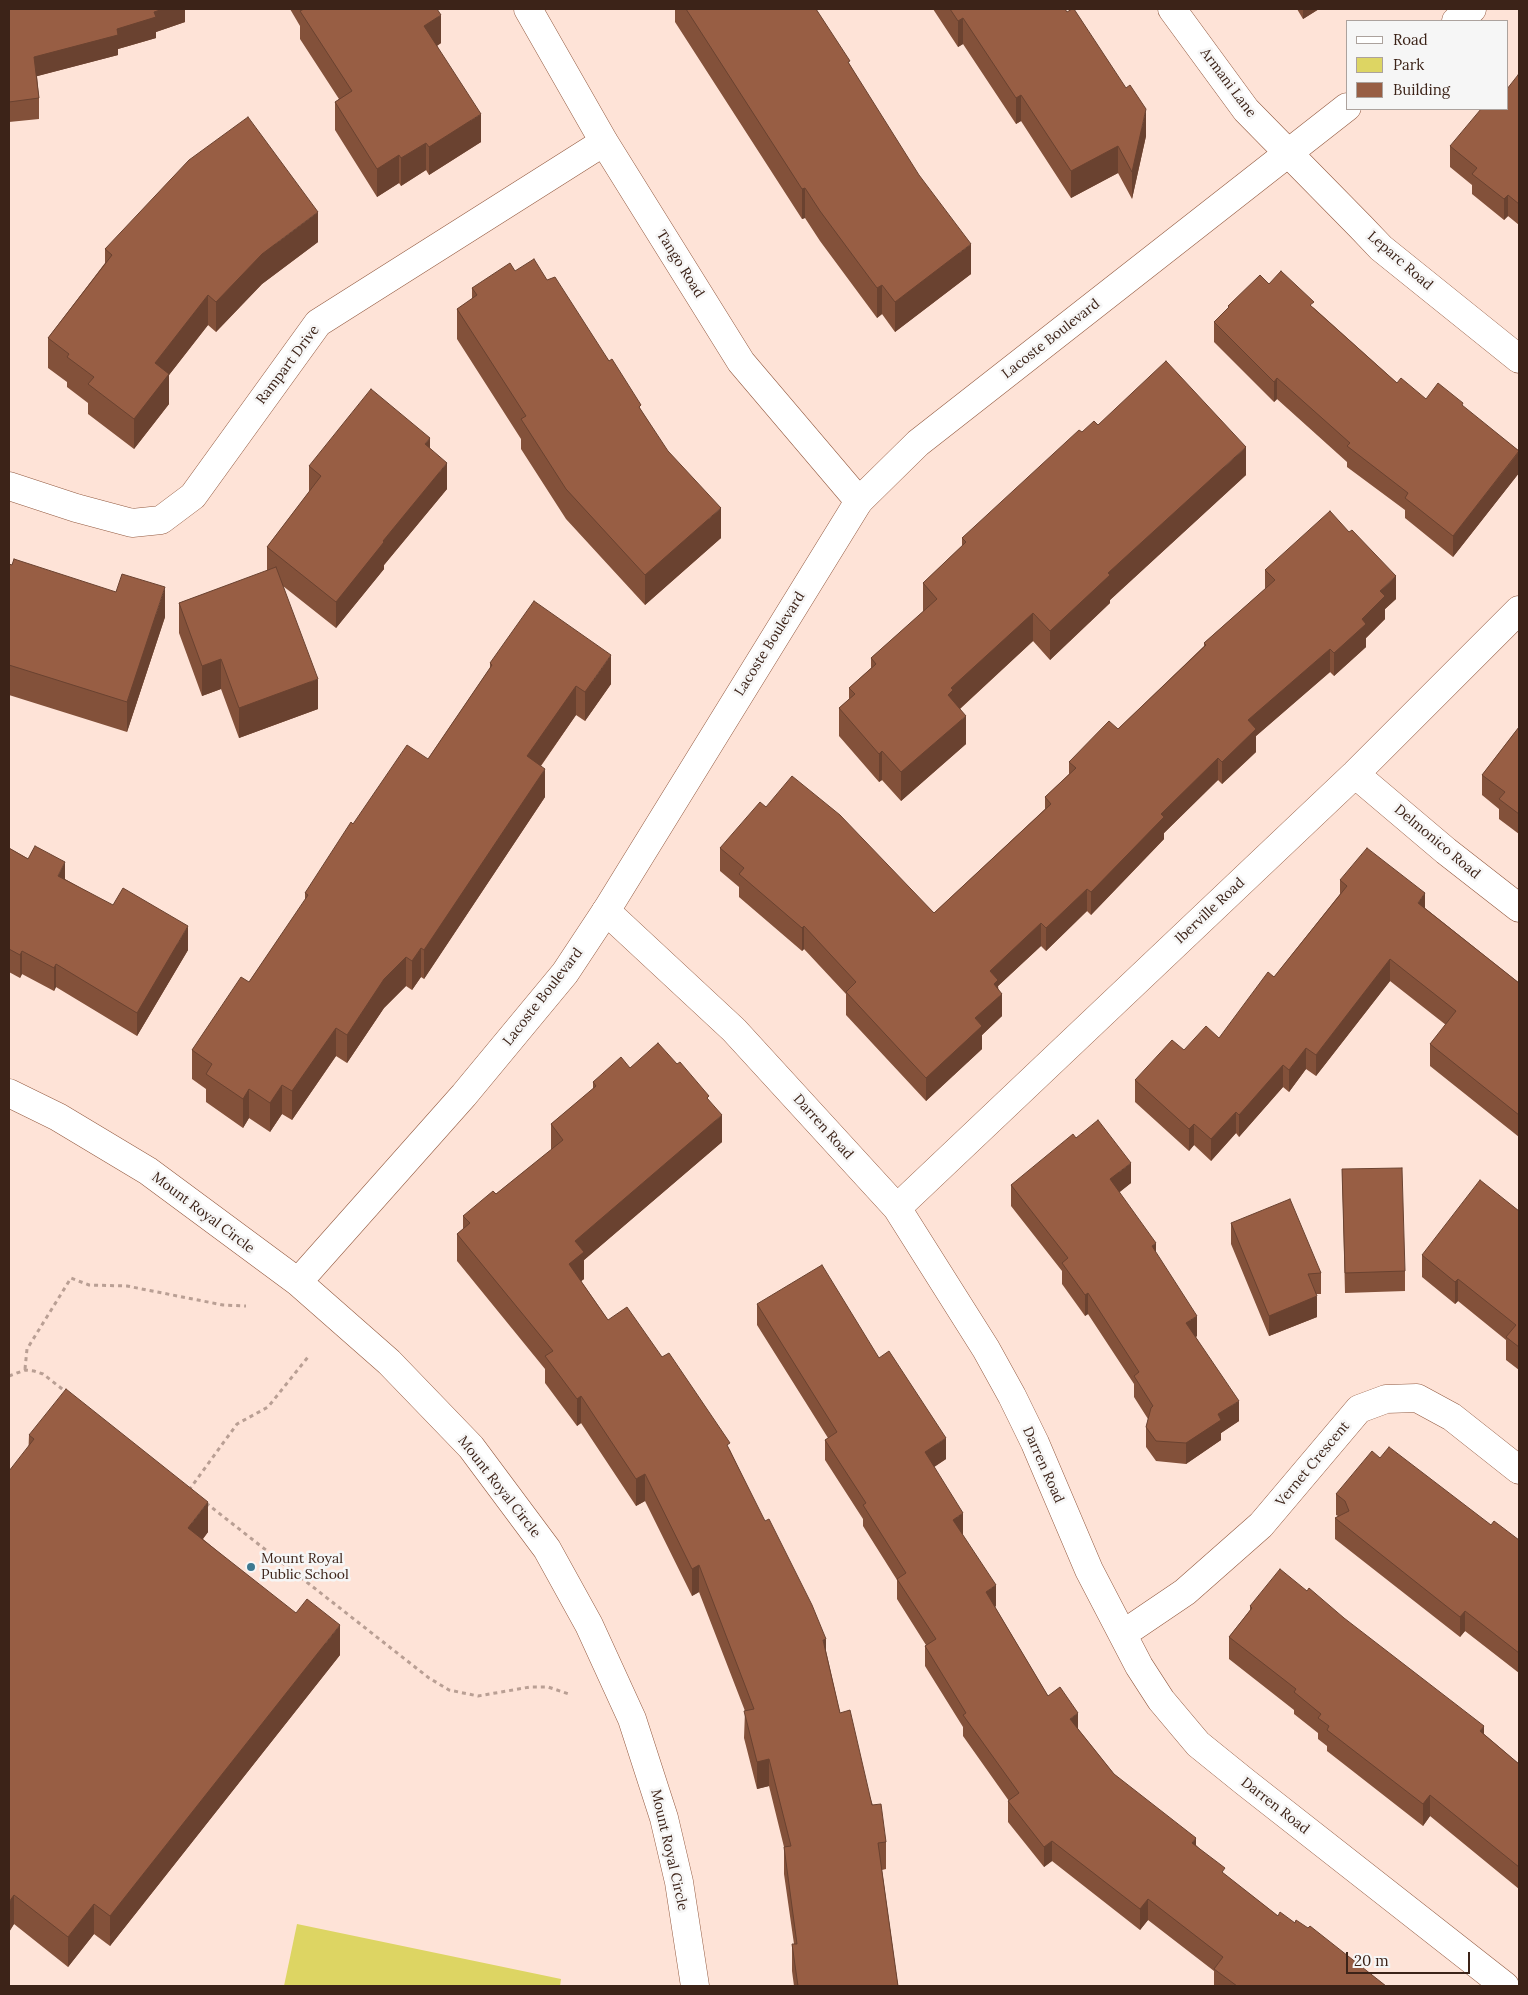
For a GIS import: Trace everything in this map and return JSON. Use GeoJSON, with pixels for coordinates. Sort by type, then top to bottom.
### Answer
{"type":"FeatureCollection","features":[{"type":"Feature","properties":{"kind":"street","name":"Tango Road"},"geometry":{"type":"LineString","coordinates":[[528,9],[604,142],[741,362],[859,500]]}},
{"type":"Feature","properties":{"kind":"street","name":"Armani Lane"},"geometry":{"type":"LineString","coordinates":[[1172,9],[1246,110],[1288,153]]}},
{"type":"Feature","properties":{"kind":"street"},"geometry":{"type":"LineString","coordinates":[[1457,20],[1472,9]]}},
{"type":"Feature","properties":{"kind":"street","name":"Lacoste Boulevard"},"geometry":{"type":"LineString","coordinates":[[298,1282],[464,1095],[565,973],[606,911],[859,500],[918,443],[1346,108]]}},
{"type":"Feature","properties":{"kind":"street","name":"Rampart Drive"},"geometry":{"type":"LineString","coordinates":[[9,486],[76,508],[132,523],[161,520],[193,496],[318,323],[604,142]]}},
{"type":"Feature","properties":{"kind":"street","name":"Leparc Road"},"geometry":{"type":"LineString","coordinates":[[1288,153],[1381,248],[1519,359]]}},
{"type":"Feature","properties":{"kind":"street","name":"Iberville Road"},"geometry":{"type":"LineString","coordinates":[[897,1208],[1355,774],[1519,610]]}},
{"type":"Feature","properties":{"kind":"street","name":"Delmonico Road"},"geometry":{"type":"LineString","coordinates":[[1355,774],[1446,851],[1519,908]]}},
{"type":"Feature","properties":{"kind":"street","name":"Darren Road"},"geometry":{"type":"LineString","coordinates":[[606,911],[734,1030],[897,1208],[986,1350],[1012,1396],[1035,1443],[1089,1570],[1139,1666],[1161,1700],[1198,1744],[1506,1986]]}},
{"type":"Feature","properties":{"kind":"street","name":"Mount Royal Circle"},"geometry":{"type":"LineString","coordinates":[[9,1093],[58,1117],[148,1171],[298,1282],[389,1362],[471,1448],[552,1558],[589,1625],[632,1719],[664,1818],[679,1882],[695,1986]]}},
{"type":"Feature","properties":{"kind":"street","name":"Vernet Crescent"},"geometry":{"type":"LineString","coordinates":[[1123,1634],[1185,1592],[1261,1526],[1358,1409],[1386,1399],[1417,1398],[1452,1417],[1519,1470]]}},
{"type":"Feature","properties":{"kind":"path"},"geometry":{"type":"LineString","coordinates":[[25,1370],[27,1349],[71,1278],[89,1285],[127,1286],[223,1305],[246,1306]]}},
{"type":"Feature","properties":{"kind":"path"},"geometry":{"type":"LineString","coordinates":[[189,1490],[236,1424],[268,1407],[308,1357]]}},
{"type":"Feature","properties":{"kind":"path"},"geometry":{"type":"LineString","coordinates":[[9,1376],[25,1370],[34,1370],[43,1374],[66,1392]]}},
{"type":"Feature","properties":{"kind":"path"},"geometry":{"type":"LineString","coordinates":[[182,1484],[197,1496]]}},
{"type":"Feature","properties":{"kind":"path"},"geometry":{"type":"LineString","coordinates":[[205,1502],[429,1678],[449,1690],[478,1696],[530,1687],[548,1687],[569,1694]]}},
{"type":"Feature","properties":{"kind":"green space"},"geometry":{"type":"Polygon","coordinates":[[[297,1924],[561,1979],[560,1986],[284,1986],[297,1924]]]}},
{"type":"Feature","properties":{"kind":"building"},"geometry":{"type":"Polygon","coordinates":[[[9,9],[163,9],[154,12],[156,17],[117,29],[118,35],[34,57],[39,98],[9,102],[9,9]]]}},
{"type":"Feature","properties":{"kind":"building"},"geometry":{"type":"Polygon","coordinates":[[[304,9],[437,9],[441,15],[424,26],[481,114],[429,147],[426,143],[401,158],[399,155],[377,169],[335,102],[352,91],[300,11],[304,9]]]}},
{"type":"Feature","properties":{"kind":"building"},"geometry":{"type":"Polygon","coordinates":[[[686,9],[816,9],[919,175],[971,244],[895,302],[882,285],[877,288],[805,188],[802,189],[686,9]]]}},
{"type":"Feature","properties":{"kind":"building"},"geometry":{"type":"Polygon","coordinates":[[[950,9],[1065,9],[1067,12],[1074,9],[1126,88],[1130,85],[1146,109],[1132,172],[1118,146],[1071,171],[1021,95],[1016,98],[963,18],[958,21],[950,9]]]}},
{"type":"Feature","properties":{"kind":"building"},"geometry":{"type":"Polygon","coordinates":[[[1518,75],[1519,204],[1508,195],[1504,199],[1472,174],[1477,168],[1450,146],[1480,110],[1508,110],[1508,88],[1518,75]]]}},
{"type":"Feature","properties":{"kind":"building"},"geometry":{"type":"Polygon","coordinates":[[[248,117],[318,212],[262,254],[216,302],[208,295],[155,363],[169,374],[134,419],[88,384],[94,377],[67,357],[69,354],[48,338],[112,255],[105,249],[189,160],[248,117]]]}},
{"type":"Feature","properties":{"kind":"building"},"geometry":{"type":"Polygon","coordinates":[[[534,259],[547,280],[555,277],[609,361],[612,359],[641,405],[639,407],[668,451],[721,508],[645,575],[566,489],[521,419],[526,416],[457,309],[477,295],[472,288],[510,263],[515,271],[534,259]]]}},
{"type":"Feature","properties":{"kind":"building"},"geometry":{"type":"Polygon","coordinates":[[[1281,271],[1314,302],[1310,305],[1397,383],[1401,378],[1426,399],[1438,383],[1519,451],[1453,536],[1405,498],[1408,493],[1347,446],[1350,443],[1277,378],[1274,382],[1214,322],[1260,275],[1269,284],[1281,271]]]}},
{"type":"Feature","properties":{"kind":"building"},"geometry":{"type":"Polygon","coordinates":[[[1166,361],[1246,447],[1108,573],[1110,575],[1050,631],[1033,613],[951,688],[953,690],[948,695],[966,716],[901,772],[882,751],[879,754],[839,708],[855,694],[849,688],[876,664],[871,658],[937,599],[923,583],[966,542],[962,538],[1079,430],[1082,432],[1094,421],[1098,425],[1166,361]]]}},
{"type":"Feature","properties":{"kind":"building"},"geometry":{"type":"Polygon","coordinates":[[[371,389],[430,438],[425,444],[447,463],[336,602],[267,547],[321,476],[309,466],[371,389]]]}},
{"type":"Feature","properties":{"kind":"building"},"geometry":{"type":"Polygon","coordinates":[[[1330,511],[1349,532],[1352,530],[1396,576],[1380,591],[1385,596],[1362,619],[1366,624],[1334,653],[1330,649],[1248,720],[1256,729],[1222,762],[1218,758],[1161,814],[1164,817],[1091,892],[1087,889],[1046,928],[1041,923],[990,971],[998,980],[994,984],[1002,994],[975,1018],[982,1026],[926,1078],[846,992],[856,982],[804,926],[802,928],[739,874],[744,868],[720,848],[760,802],[766,807],[792,776],[840,815],[934,913],[1051,804],[1045,797],[1076,768],[1069,762],[1109,721],[1118,729],[1206,645],[1204,643],[1275,580],[1265,570],[1330,511]]]}},
{"type":"Feature","properties":{"kind":"building"},"geometry":{"type":"Polygon","coordinates":[[[14,559],[116,592],[122,574],[165,587],[127,702],[9,665],[9,564],[12,565],[14,559]]]}},
{"type":"Feature","properties":{"kind":"building"},"geometry":{"type":"Polygon","coordinates":[[[276,567],[318,679],[239,708],[221,659],[202,666],[179,603],[276,567]]]}},
{"type":"Feature","properties":{"kind":"building"},"geometry":{"type":"Polygon","coordinates":[[[534,601],[611,655],[585,692],[576,686],[527,756],[545,769],[424,950],[421,948],[412,961],[406,957],[384,979],[347,1035],[336,1028],[292,1091],[282,1085],[270,1103],[249,1089],[243,1099],[206,1074],[212,1064],[192,1050],[241,977],[249,982],[308,895],[305,893],[351,822],[353,824],[407,745],[428,759],[492,665],[490,663],[534,601]]]}},
{"type":"Feature","properties":{"kind":"building"},"geometry":{"type":"Polygon","coordinates":[[[1519,727],[1519,814],[1499,799],[1505,792],[1482,775],[1519,727]]]}},
{"type":"Feature","properties":{"kind":"building"},"geometry":{"type":"Polygon","coordinates":[[[35,846],[65,862],[58,876],[113,905],[123,888],[188,926],[137,1013],[56,964],[54,968],[22,951],[20,955],[9,949],[9,848],[28,859],[35,846]]]}},
{"type":"Feature","properties":{"kind":"building"},"geometry":{"type":"Polygon","coordinates":[[[1367,848],[1425,893],[1418,903],[1519,983],[1519,1115],[1430,1044],[1456,1011],[1390,959],[1316,1055],[1306,1048],[1289,1070],[1283,1065],[1239,1115],[1236,1112],[1211,1139],[1194,1124],[1189,1129],[1135,1080],[1172,1040],[1184,1050],[1206,1026],[1219,1038],[1268,972],[1274,977],[1347,886],[1340,880],[1367,848]]]}},
{"type":"Feature","properties":{"kind":"building"},"geometry":{"type":"Polygon","coordinates":[[[658,1043],[677,1064],[680,1062],[709,1096],[707,1098],[722,1115],[575,1241],[584,1252],[569,1264],[608,1320],[627,1307],[662,1357],[669,1353],[730,1443],[727,1445],[765,1521],[769,1519],[812,1605],[826,1639],[823,1640],[840,1713],[850,1710],[872,1805],[881,1804],[886,1842],[878,1843],[898,1986],[798,1986],[792,1944],[797,1944],[784,1847],[791,1846],[769,1759],[757,1762],[744,1711],[754,1709],[699,1565],[692,1569],[645,1474],[636,1479],[581,1396],[577,1399],[545,1356],[553,1351],[457,1234],[470,1223],[463,1216],[493,1191],[496,1194],[563,1140],[551,1124],[596,1086],[593,1082],[621,1057],[630,1068],[658,1043]]]}},
{"type":"Feature","properties":{"kind":"building"},"geometry":{"type":"Polygon","coordinates":[[[1098,1120],[1131,1163],[1110,1179],[1156,1243],[1152,1246],[1197,1316],[1186,1323],[1239,1401],[1218,1414],[1221,1420],[1186,1443],[1156,1441],[1146,1427],[1153,1406],[1134,1376],[1139,1372],[1088,1293],[1085,1295],[1062,1263],[1068,1258],[1011,1185],[1073,1134],[1076,1138],[1098,1120]]]}},
{"type":"Feature","properties":{"kind":"building"},"geometry":{"type":"Polygon","coordinates":[[[1402,1168],[1405,1271],[1345,1273],[1342,1169],[1402,1168]]]}},
{"type":"Feature","properties":{"kind":"building"},"geometry":{"type":"Polygon","coordinates":[[[1480,1180],[1519,1211],[1519,1347],[1506,1337],[1516,1325],[1458,1279],[1455,1282],[1422,1255],[1480,1180]]]}},
{"type":"Feature","properties":{"kind":"building"},"geometry":{"type":"Polygon","coordinates":[[[1290,1199],[1321,1273],[1308,1274],[1317,1296],[1269,1316],[1231,1223],[1290,1199]]]}},
{"type":"Feature","properties":{"kind":"building"},"geometry":{"type":"Polygon","coordinates":[[[822,1265],[879,1358],[889,1351],[946,1438],[925,1452],[963,1513],[953,1520],[996,1585],[986,1592],[1048,1696],[1060,1687],[1078,1713],[1070,1719],[1114,1774],[1196,1838],[1192,1843],[1225,1868],[1222,1872],[1278,1916],[1280,1912],[1295,1923],[1296,1920],[1308,1928],[1310,1926],[1386,1986],[1237,1986],[1214,1969],[1223,1957],[1148,1899],[1140,1909],[1052,1841],[1044,1847],[1008,1801],[1019,1793],[963,1715],[966,1713],[925,1646],[936,1639],[897,1579],[906,1573],[863,1505],[866,1503],[825,1440],[837,1432],[757,1304],[822,1265]]]}},
{"type":"Feature","properties":{"kind":"building"},"geometry":{"type":"Polygon","coordinates":[[[66,1389],[208,1502],[188,1528],[296,1613],[307,1599],[340,1625],[110,1916],[94,1904],[68,1937],[14,1895],[9,1902],[9,1471],[34,1439],[29,1435],[66,1389]]]}},
{"type":"Feature","properties":{"kind":"building"},"geometry":{"type":"Polygon","coordinates":[[[1389,1447],[1491,1525],[1494,1521],[1519,1540],[1519,1653],[1465,1611],[1460,1617],[1335,1518],[1349,1511],[1345,1501],[1336,1494],[1372,1451],[1380,1458],[1389,1447]]]}},
{"type":"Feature","properties":{"kind":"building"},"geometry":{"type":"Polygon","coordinates":[[[1280,1569],[1307,1591],[1309,1588],[1344,1618],[1484,1726],[1480,1731],[1519,1764],[1519,1867],[1430,1795],[1423,1804],[1327,1730],[1329,1726],[1318,1718],[1321,1714],[1294,1692],[1296,1689],[1229,1637],[1252,1608],[1250,1606],[1280,1569]]]}},
{"type":"Feature","properties":{"kind":"place","name":"Mount Royal Public School"},"geometry":{"type":"Point","coordinates":[251,1567]}}]}
